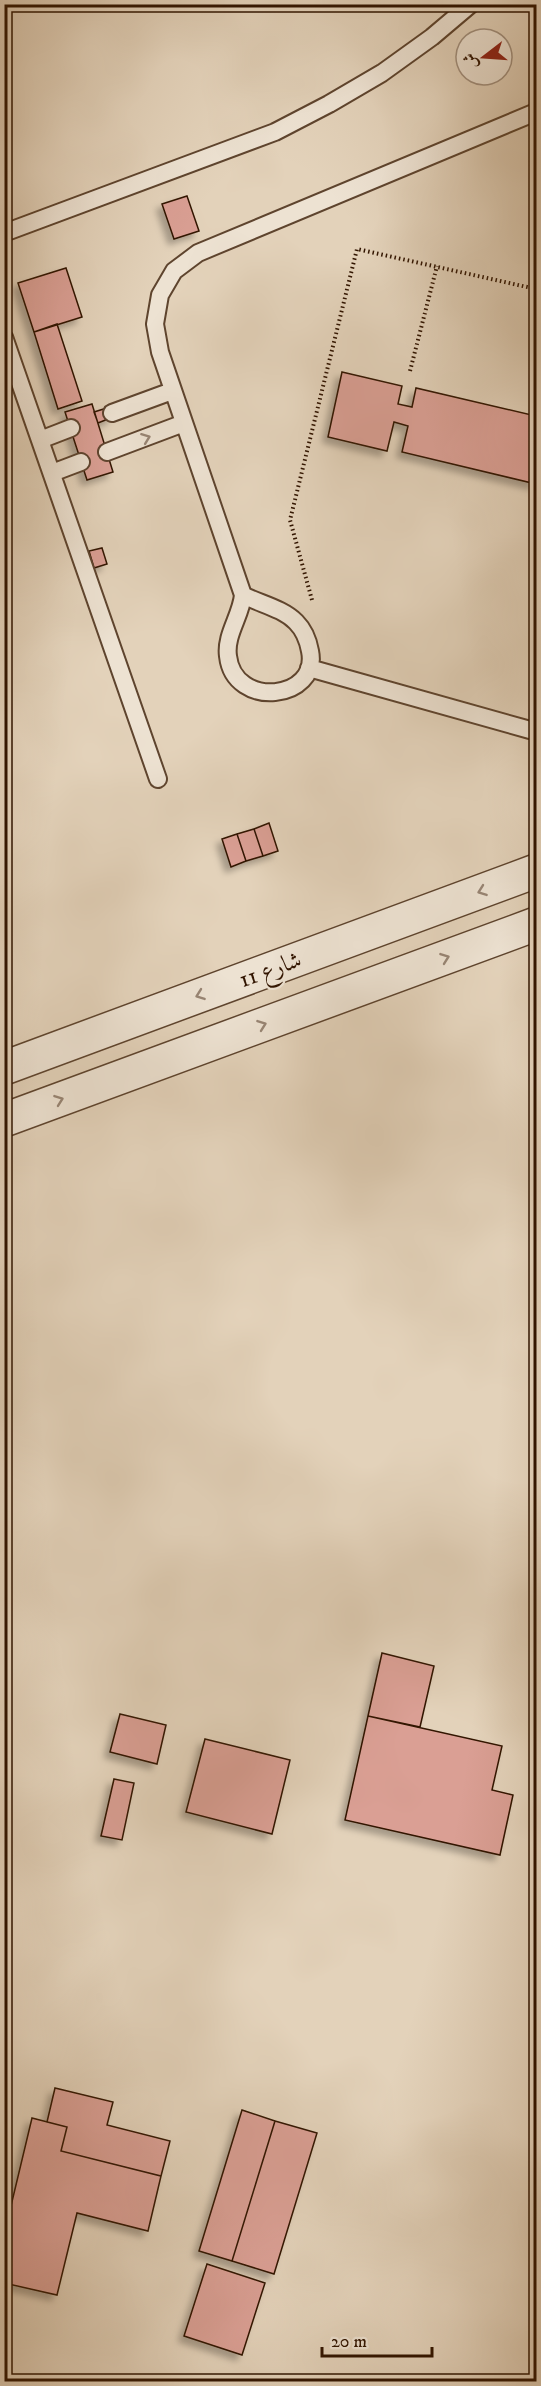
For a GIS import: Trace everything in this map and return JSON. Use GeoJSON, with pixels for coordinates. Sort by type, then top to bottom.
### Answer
{"type":"FeatureCollection","features":[{"type":"Feature","properties":{"kind":"street","name":"شارع 11"},"geometry":{"type":"LineString","coordinates":[[4,1068],[537,871]]}},
{"type":"Feature","properties":{"kind":"street","name":"شارع 11"},"geometry":{"type":"LineString","coordinates":[[4,1120],[537,924]]}},
{"type":"Feature","properties":{"kind":"lane"},"geometry":{"type":"LineString","coordinates":[[4,233],[275,132],[382,73],[432,37],[471,4]]}},
{"type":"Feature","properties":{"kind":"lane"},"geometry":{"type":"LineString","coordinates":[[243,595],[286,614],[303,632],[311,656],[309,668],[302,680],[290,688],[277,693],[263,693],[250,689],[240,681],[230,665],[227,646],[242,608],[243,595],[172,391],[160,352],[155,324],[160,295],[174,270],[198,253],[537,112]]}},
{"type":"Feature","properties":{"kind":"lane"},"geometry":{"type":"LineString","coordinates":[[4,337],[158,779]]}},
{"type":"Feature","properties":{"kind":"lane"},"geometry":{"type":"LineString","coordinates":[[112,413],[172,391]]}},
{"type":"Feature","properties":{"kind":"lane"},"geometry":{"type":"LineString","coordinates":[[107,452],[184,423]]}},
{"type":"Feature","properties":{"kind":"lane"},"geometry":{"type":"LineString","coordinates":[[40,440],[71,428]]}},
{"type":"Feature","properties":{"kind":"lane"},"geometry":{"type":"LineString","coordinates":[[51,473],[81,462]]}},
{"type":"Feature","properties":{"kind":"lane"},"geometry":{"type":"LineString","coordinates":[[309,668],[530,730]]}},
{"type":"Feature","properties":{"kind":"path"},"geometry":{"type":"LineString","coordinates":[[303,603],[313,603],[290,520],[357,249],[537,289]]}},
{"type":"Feature","properties":{"kind":"path"},"geometry":{"type":"LineString","coordinates":[[410,370],[437,266]]}},
{"type":"Feature","properties":{"kind":"building"},"geometry":{"type":"Polygon","coordinates":[[[187,196],[199,231],[174,239],[162,204],[187,196]]]}},
{"type":"Feature","properties":{"kind":"building"},"geometry":{"type":"Polygon","coordinates":[[[66,268],[82,317],[34,332],[18,283],[66,268]]]}},
{"type":"Feature","properties":{"kind":"building"},"geometry":{"type":"Polygon","coordinates":[[[57,324],[82,401],[58,409],[34,332],[57,324]]]}},
{"type":"Feature","properties":{"kind":"building"},"geometry":{"type":"Polygon","coordinates":[[[342,372],[402,386],[398,404],[412,407],[416,388],[536,416],[536,484],[402,452],[408,426],[394,422],[387,451],[328,437],[342,372]]]}},
{"type":"Feature","properties":{"kind":"building"},"geometry":{"type":"Polygon","coordinates":[[[92,404],[113,472],[87,480],[65,412],[92,404]]]}},
{"type":"Feature","properties":{"kind":"building"},"geometry":{"type":"Polygon","coordinates":[[[110,407],[113,417],[98,423],[94,412],[110,407]]]}},
{"type":"Feature","properties":{"kind":"building"},"geometry":{"type":"Polygon","coordinates":[[[102,548],[107,564],[94,568],[89,551],[102,548]]]}},
{"type":"Feature","properties":{"kind":"building"},"geometry":{"type":"Polygon","coordinates":[[[269,823],[278,851],[263,856],[254,829],[269,823]]]}},
{"type":"Feature","properties":{"kind":"building"},"geometry":{"type":"Polygon","coordinates":[[[254,829],[263,856],[246,861],[237,834],[254,829]]]}},
{"type":"Feature","properties":{"kind":"building"},"geometry":{"type":"Polygon","coordinates":[[[237,834],[246,861],[231,867],[222,839],[237,834]]]}},
{"type":"Feature","properties":{"kind":"building"},"geometry":{"type":"Polygon","coordinates":[[[382,1653],[434,1666],[420,1727],[368,1716],[382,1653]]]}},
{"type":"Feature","properties":{"kind":"building"},"geometry":{"type":"Polygon","coordinates":[[[120,1714],[166,1725],[157,1764],[110,1752],[120,1714]]]}},
{"type":"Feature","properties":{"kind":"building"},"geometry":{"type":"Polygon","coordinates":[[[368,1716],[502,1746],[492,1790],[513,1795],[500,1855],[345,1820],[368,1716]]]}},
{"type":"Feature","properties":{"kind":"building"},"geometry":{"type":"Polygon","coordinates":[[[205,1739],[290,1760],[272,1834],[186,1812],[205,1739]]]}},
{"type":"Feature","properties":{"kind":"building"},"geometry":{"type":"Polygon","coordinates":[[[114,1779],[134,1783],[122,1840],[101,1836],[114,1779]]]}},
{"type":"Feature","properties":{"kind":"building"},"geometry":{"type":"Polygon","coordinates":[[[55,2088],[113,2102],[107,2125],[170,2141],[161,2176],[61,2151],[67,2127],[47,2122],[55,2088]]]}},
{"type":"Feature","properties":{"kind":"building"},"geometry":{"type":"Polygon","coordinates":[[[242,2110],[275,2121],[232,2261],[199,2251],[242,2110]]]}},
{"type":"Feature","properties":{"kind":"building"},"geometry":{"type":"Polygon","coordinates":[[[32,2118],[67,2127],[61,2151],[161,2176],[148,2231],[77,2213],[57,2295],[4,2283],[4,2235],[32,2118]]]}},
{"type":"Feature","properties":{"kind":"building"},"geometry":{"type":"Polygon","coordinates":[[[275,2121],[317,2133],[274,2274],[232,2261],[275,2121]]]}},
{"type":"Feature","properties":{"kind":"building"},"geometry":{"type":"Polygon","coordinates":[[[207,2264],[265,2283],[242,2355],[184,2336],[207,2264]]]}}]}
